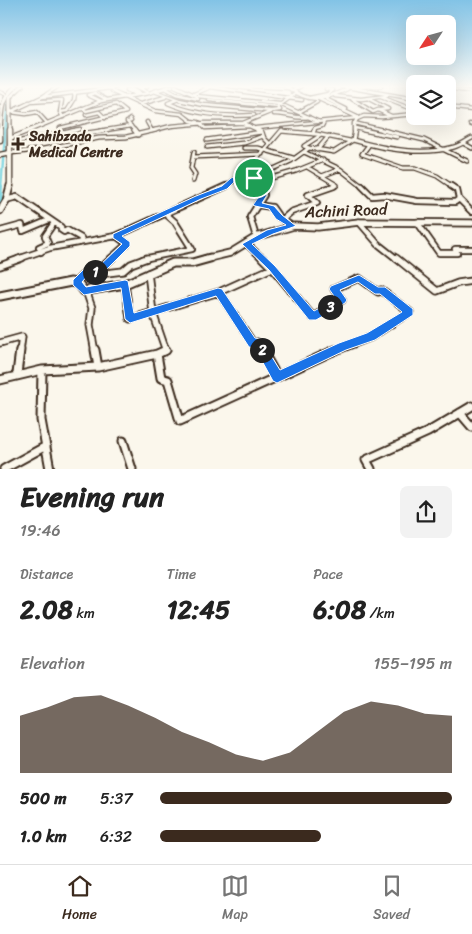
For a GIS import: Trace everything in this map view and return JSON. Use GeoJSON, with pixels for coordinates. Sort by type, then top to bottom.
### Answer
{"type":"FeatureCollection","features":[{"type":"Feature","properties":{"kind":"main road"},"geometry":{"type":"LineString","coordinates":[[0,211],[10,190],[10,153],[5,141],[3,108]]}},
{"type":"Feature","properties":{"kind":"main road"},"geometry":{"type":"LineString","coordinates":[[5,141],[11,108]]}},
{"type":"Feature","properties":{"kind":"main road"},"geometry":{"type":"LineString","coordinates":[[0,155],[10,153]]}},
{"type":"Feature","properties":{"kind":"main road","name":"Achini Road"},"geometry":{"type":"LineString","coordinates":[[86,292],[125,284],[173,263],[192,262],[230,252],[256,237],[292,226],[318,227],[359,222],[472,223]]}},
{"type":"Feature","properties":{"kind":"main road"},"geometry":{"type":"LineString","coordinates":[[0,296],[45,286],[76,282],[86,292]]}},
{"type":"Feature","properties":{"kind":"street"},"geometry":{"type":"LineString","coordinates":[[11,111],[17,108]]}},
{"type":"Feature","properties":{"kind":"street"},"geometry":{"type":"LineString","coordinates":[[11,111],[26,114],[37,112],[41,108]]}},
{"type":"Feature","properties":{"kind":"street"},"geometry":{"type":"LineString","coordinates":[[61,108],[60,112],[63,116]]}},
{"type":"Feature","properties":{"kind":"street"},"geometry":{"type":"LineString","coordinates":[[60,112],[67,111],[69,108]]}},
{"type":"Feature","properties":{"kind":"street"},"geometry":{"type":"LineString","coordinates":[[5,141],[82,108],[86,111],[99,108]]}},
{"type":"Feature","properties":{"kind":"street"},"geometry":{"type":"LineString","coordinates":[[63,133],[60,128],[126,112],[121,108]]}},
{"type":"Feature","properties":{"kind":"street"},"geometry":{"type":"LineString","coordinates":[[149,108],[160,113],[182,114],[191,121],[207,123]]}},
{"type":"Feature","properties":{"kind":"street"},"geometry":{"type":"LineString","coordinates":[[183,108],[211,114],[260,115]]}},
{"type":"Feature","properties":{"kind":"street"},"geometry":{"type":"LineString","coordinates":[[218,108],[270,112],[297,119],[309,117]]}},
{"type":"Feature","properties":{"kind":"street"},"geometry":{"type":"LineString","coordinates":[[243,123],[260,115],[280,110],[279,108]]}},
{"type":"Feature","properties":{"kind":"street"},"geometry":{"type":"LineString","coordinates":[[285,108],[299,112],[319,122]]}},
{"type":"Feature","properties":{"kind":"street"},"geometry":{"type":"LineString","coordinates":[[299,112],[309,108]]}},
{"type":"Feature","properties":{"kind":"street"},"geometry":{"type":"LineString","coordinates":[[335,108],[358,118]]}},
{"type":"Feature","properties":{"kind":"street"},"geometry":{"type":"LineString","coordinates":[[344,112],[346,109],[345,108]]}},
{"type":"Feature","properties":{"kind":"street"},"geometry":{"type":"LineString","coordinates":[[367,108],[373,112],[388,108]]}},
{"type":"Feature","properties":{"kind":"street"},"geometry":{"type":"LineString","coordinates":[[456,108],[472,110]]}},
{"type":"Feature","properties":{"kind":"street"},"geometry":{"type":"LineString","coordinates":[[378,110],[391,116]]}},
{"type":"Feature","properties":{"kind":"street"},"geometry":{"type":"LineString","coordinates":[[37,112],[47,123]]}},
{"type":"Feature","properties":{"kind":"street"},"geometry":{"type":"LineString","coordinates":[[86,115],[98,112],[105,118]]}},
{"type":"Feature","properties":{"kind":"street"},"geometry":{"type":"LineString","coordinates":[[256,128],[286,123],[324,122],[368,115],[387,117],[406,115]]}},
{"type":"Feature","properties":{"kind":"street"},"geometry":{"type":"LineString","coordinates":[[321,135],[304,146],[334,152],[351,140],[355,128],[354,124],[358,118]]}},
{"type":"Feature","properties":{"kind":"street"},"geometry":{"type":"LineString","coordinates":[[130,120],[127,122],[138,135]]}},
{"type":"Feature","properties":{"kind":"street"},"geometry":{"type":"LineString","coordinates":[[147,122],[152,131]]}},
{"type":"Feature","properties":{"kind":"street"},"geometry":{"type":"LineString","coordinates":[[313,134],[315,128],[322,126],[324,122]]}},
{"type":"Feature","properties":{"kind":"street"},"geometry":{"type":"LineString","coordinates":[[200,123],[205,128],[250,126]]}},
{"type":"Feature","properties":{"kind":"street"},"geometry":{"type":"LineString","coordinates":[[10,153],[38,150],[99,138],[117,139],[171,126],[200,123],[243,123],[256,128],[270,144]]}},
{"type":"Feature","properties":{"kind":"street"},"geometry":{"type":"LineString","coordinates":[[247,176],[247,170],[277,138],[286,123]]}},
{"type":"Feature","properties":{"kind":"street"},"geometry":{"type":"LineString","coordinates":[[354,124],[409,135],[444,148],[467,161]]}},
{"type":"Feature","properties":{"kind":"street"},"geometry":{"type":"LineString","coordinates":[[89,140],[87,133],[131,126]]}},
{"type":"Feature","properties":{"kind":"street"},"geometry":{"type":"LineString","coordinates":[[355,128],[397,137]]}},
{"type":"Feature","properties":{"kind":"street"},"geometry":{"type":"LineString","coordinates":[[5,141],[80,129]]}},
{"type":"Feature","properties":{"kind":"street"},"geometry":{"type":"LineString","coordinates":[[281,131],[329,136],[388,149],[444,148],[463,143],[472,138]]}},
{"type":"Feature","properties":{"kind":"street"},"geometry":{"type":"LineString","coordinates":[[207,140],[263,134]]}},
{"type":"Feature","properties":{"kind":"street"},"geometry":{"type":"LineString","coordinates":[[207,147],[244,143],[263,134]]}},
{"type":"Feature","properties":{"kind":"street"},"geometry":{"type":"LineString","coordinates":[[318,150],[329,136]]}},
{"type":"Feature","properties":{"kind":"street"},"geometry":{"type":"LineString","coordinates":[[463,143],[472,148]]}},
{"type":"Feature","properties":{"kind":"street"},"geometry":{"type":"LineString","coordinates":[[368,146],[362,154],[403,168],[415,168],[437,176],[457,190],[459,200],[472,212]]}},
{"type":"Feature","properties":{"kind":"street"},"geometry":{"type":"LineString","coordinates":[[244,148],[258,148],[292,158]]}},
{"type":"Feature","properties":{"kind":"street"},"geometry":{"type":"LineString","coordinates":[[254,178],[309,148]]}},
{"type":"Feature","properties":{"kind":"street"},"geometry":{"type":"LineString","coordinates":[[193,181],[195,174],[191,168],[194,152]]}},
{"type":"Feature","properties":{"kind":"street"},"geometry":{"type":"LineString","coordinates":[[304,152],[340,169],[350,178],[353,178],[372,196],[384,195],[416,200],[455,202],[459,200]]}},
{"type":"Feature","properties":{"kind":"street"},"geometry":{"type":"LineString","coordinates":[[193,158],[262,154]]}},
{"type":"Feature","properties":{"kind":"street"},"geometry":{"type":"LineString","coordinates":[[0,266],[40,252],[116,236],[166,214],[198,197],[224,188],[233,180],[247,176],[261,181],[323,160]]}},
{"type":"Feature","properties":{"kind":"street"},"geometry":{"type":"LineString","coordinates":[[283,219],[291,212],[317,203],[308,195],[337,185],[307,167]]}},
{"type":"Feature","properties":{"kind":"street"},"geometry":{"type":"LineString","coordinates":[[322,176],[340,169]]}},
{"type":"Feature","properties":{"kind":"street"},"geometry":{"type":"LineString","coordinates":[[256,237],[250,217],[264,195],[261,181]]}},
{"type":"Feature","properties":{"kind":"street"},"geometry":{"type":"LineString","coordinates":[[6,200],[17,197],[61,227],[61,230],[64,232],[67,230],[81,238],[81,242]]}},
{"type":"Feature","properties":{"kind":"street"},"geometry":{"type":"LineString","coordinates":[[257,205],[272,207],[292,226]]}},
{"type":"Feature","properties":{"kind":"street"},"geometry":{"type":"LineString","coordinates":[[76,282],[87,271],[107,274],[123,271],[131,264],[150,257],[192,248],[175,222],[166,214]]}},
{"type":"Feature","properties":{"kind":"street"},"geometry":{"type":"LineString","coordinates":[[0,231],[22,225],[23,231],[52,221]]}},
{"type":"Feature","properties":{"kind":"street"},"geometry":{"type":"LineString","coordinates":[[40,252],[38,247],[48,243],[44,236],[52,221]]}},
{"type":"Feature","properties":{"kind":"street"},"geometry":{"type":"LineString","coordinates":[[359,222],[378,244],[437,291],[458,283],[472,281]]}},
{"type":"Feature","properties":{"kind":"street"},"geometry":{"type":"LineString","coordinates":[[417,222],[439,254],[458,253],[455,249],[472,249]]}},
{"type":"Feature","properties":{"kind":"street"},"geometry":{"type":"LineString","coordinates":[[98,272],[127,244],[116,236]]}},
{"type":"Feature","properties":{"kind":"street"},"geometry":{"type":"LineString","coordinates":[[156,354],[161,378],[168,380],[180,421],[343,347],[371,337],[410,312],[381,290],[378,292],[359,278],[334,289],[342,300],[313,317],[272,268],[246,244]]}},
{"type":"Feature","properties":{"kind":"street"},"geometry":{"type":"LineString","coordinates":[[125,284],[130,319],[218,292],[272,268]]}},
{"type":"Feature","properties":{"kind":"street"},"geometry":{"type":"LineString","coordinates":[[0,380],[17,374],[42,370],[98,367],[166,351],[158,333],[149,301],[148,273]]}},
{"type":"Feature","properties":{"kind":"street"},"geometry":{"type":"LineString","coordinates":[[86,292],[92,308],[90,325],[98,367]]}},
{"type":"Feature","properties":{"kind":"street"},"geometry":{"type":"LineString","coordinates":[[218,292],[253,344],[257,342],[277,377]]}},
{"type":"Feature","properties":{"kind":"street"},"geometry":{"type":"LineString","coordinates":[[0,343],[22,337],[17,374]]}},
{"type":"Feature","properties":{"kind":"street"},"geometry":{"type":"LineString","coordinates":[[42,370],[40,420],[50,469]]}},
{"type":"Feature","properties":{"kind":"street"},"geometry":{"type":"LineString","coordinates":[[371,469],[366,460],[428,432],[472,406]]}},
{"type":"Feature","properties":{"kind":"street"},"geometry":{"type":"LineString","coordinates":[[460,413],[472,427]]}},
{"type":"Feature","properties":{"kind":"street"},"geometry":{"type":"LineString","coordinates":[[124,441],[131,468]]}},
{"type":"Feature","properties":{"kind":"street"},"geometry":{"type":"LineString","coordinates":[[4,469],[46,446]]}},
{"type":"Feature","properties":{"kind":"waterway"},"geometry":{"type":"LineString","coordinates":[[1,187],[7,108]]}},
{"type":"Feature","properties":{"kind":"waterway"},"geometry":{"type":"LineString","coordinates":[[0,201],[1,186]]}},
{"type":"Feature","properties":{"kind":"place","name":"Sahibzada Medical Centre"},"geometry":{"type":"Point","coordinates":[18,144]}},
{"type":"Feature","properties":{"kind":"route"},"geometry":{"type":"LineString","coordinates":[[244,176],[254,178],[261,181],[264,195],[257,205],[272,207],[279,217],[292,226],[256,237],[246,244],[261,256],[313,317],[342,300],[334,289],[359,278],[367,286],[378,292],[381,290],[410,312],[371,337],[343,347],[277,377],[257,342],[253,344],[218,292],[130,319],[125,284],[84,292],[76,282],[87,271],[98,272],[127,244],[116,236],[143,225],[198,197],[224,188],[233,180],[244,176]]}}]}
